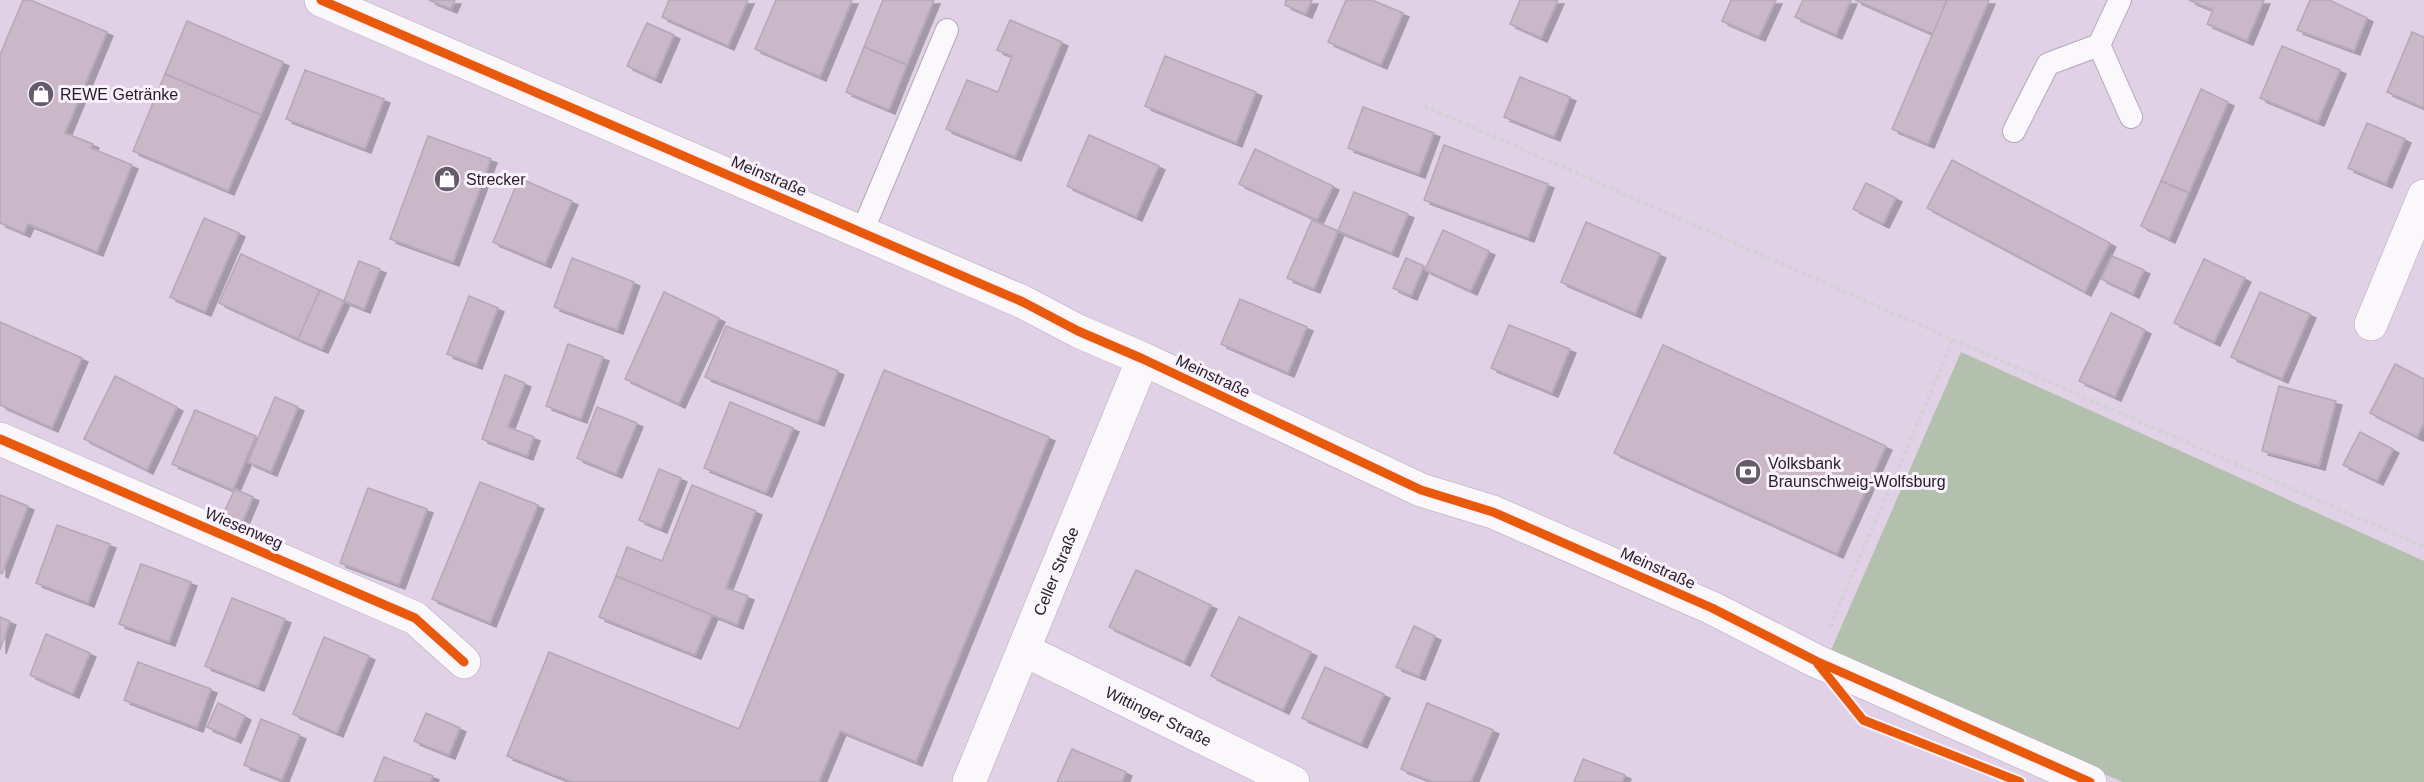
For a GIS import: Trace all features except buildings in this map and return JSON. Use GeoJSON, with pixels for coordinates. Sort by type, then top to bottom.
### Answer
{"type":"FeatureCollection","features":[{"type":"Feature","properties":{"kind":"street","name":"Meinstraße"},"geometry":{"type":"LineString","coordinates":[[321,0],[1023,302],[1078,331],[1143,359],[1422,490],[1493,512],[1712,608],[1816,661],[2090,782]]}},
{"type":"Feature","properties":{"kind":"street"},"geometry":{"type":"LineString","coordinates":[[2371,324],[2424,196]]}},
{"type":"Feature","properties":{"kind":"street","name":"Celler Straße"},"geometry":{"type":"LineString","coordinates":[[969,782],[1143,359]]}},
{"type":"Feature","properties":{"kind":"street","name":"Wiesenweg"},"geometry":{"type":"LineString","coordinates":[[0,439],[415,618],[464,662]]}},
{"type":"Feature","properties":{"kind":"street","name":"Wittinger Straße"},"geometry":{"type":"LineString","coordinates":[[1024,650],[1293,782]]}},
{"type":"Feature","properties":{"kind":"lane"},"geometry":{"type":"LineString","coordinates":[[2014,131],[2048,64],[2099,45],[2120,0]]}},
{"type":"Feature","properties":{"kind":"lane"},"geometry":{"type":"LineString","coordinates":[[862,232],[947,30]]}},
{"type":"Feature","properties":{"kind":"lane"},"geometry":{"type":"LineString","coordinates":[[2099,45],[2131,117]]}},
{"type":"Feature","properties":{"kind":"path"},"geometry":{"type":"LineString","coordinates":[[1424,106],[2424,547]]}},
{"type":"Feature","properties":{"kind":"path"},"geometry":{"type":"LineString","coordinates":[[1816,661],[1954,338]]}},
{"type":"Feature","properties":{"kind":"green space"},"geometry":{"type":"Polygon","coordinates":[[[1961,352],[2424,561],[2424,782],[2123,782],[1828,657],[1961,352]]]}},
{"type":"Feature","properties":{"kind":"cycle path"},"geometry":{"type":"LineString","coordinates":[[321,0],[1023,302],[1078,331],[1143,359],[1421,490],[1493,512],[1712,608],[1816,661],[2090,782]]}},
{"type":"Feature","properties":{"kind":"cycle path"},"geometry":{"type":"LineString","coordinates":[[0,439],[415,618],[464,662]]}},
{"type":"Feature","properties":{"kind":"cycle path"},"geometry":{"type":"LineString","coordinates":[[1818,664],[1863,720],[2020,782]]}},
{"type":"Feature","properties":{"kind":"place","name":"REWE Getränke"},"geometry":{"type":"Point","coordinates":[41,94]}},
{"type":"Feature","properties":{"kind":"place","name":"Strecker"},"geometry":{"type":"Point","coordinates":[447,179]}},
{"type":"Feature","properties":{"kind":"place","name":"Volksbank Braunschweig-Wolfsburg"},"geometry":{"type":"Point","coordinates":[1748,472]}}]}
